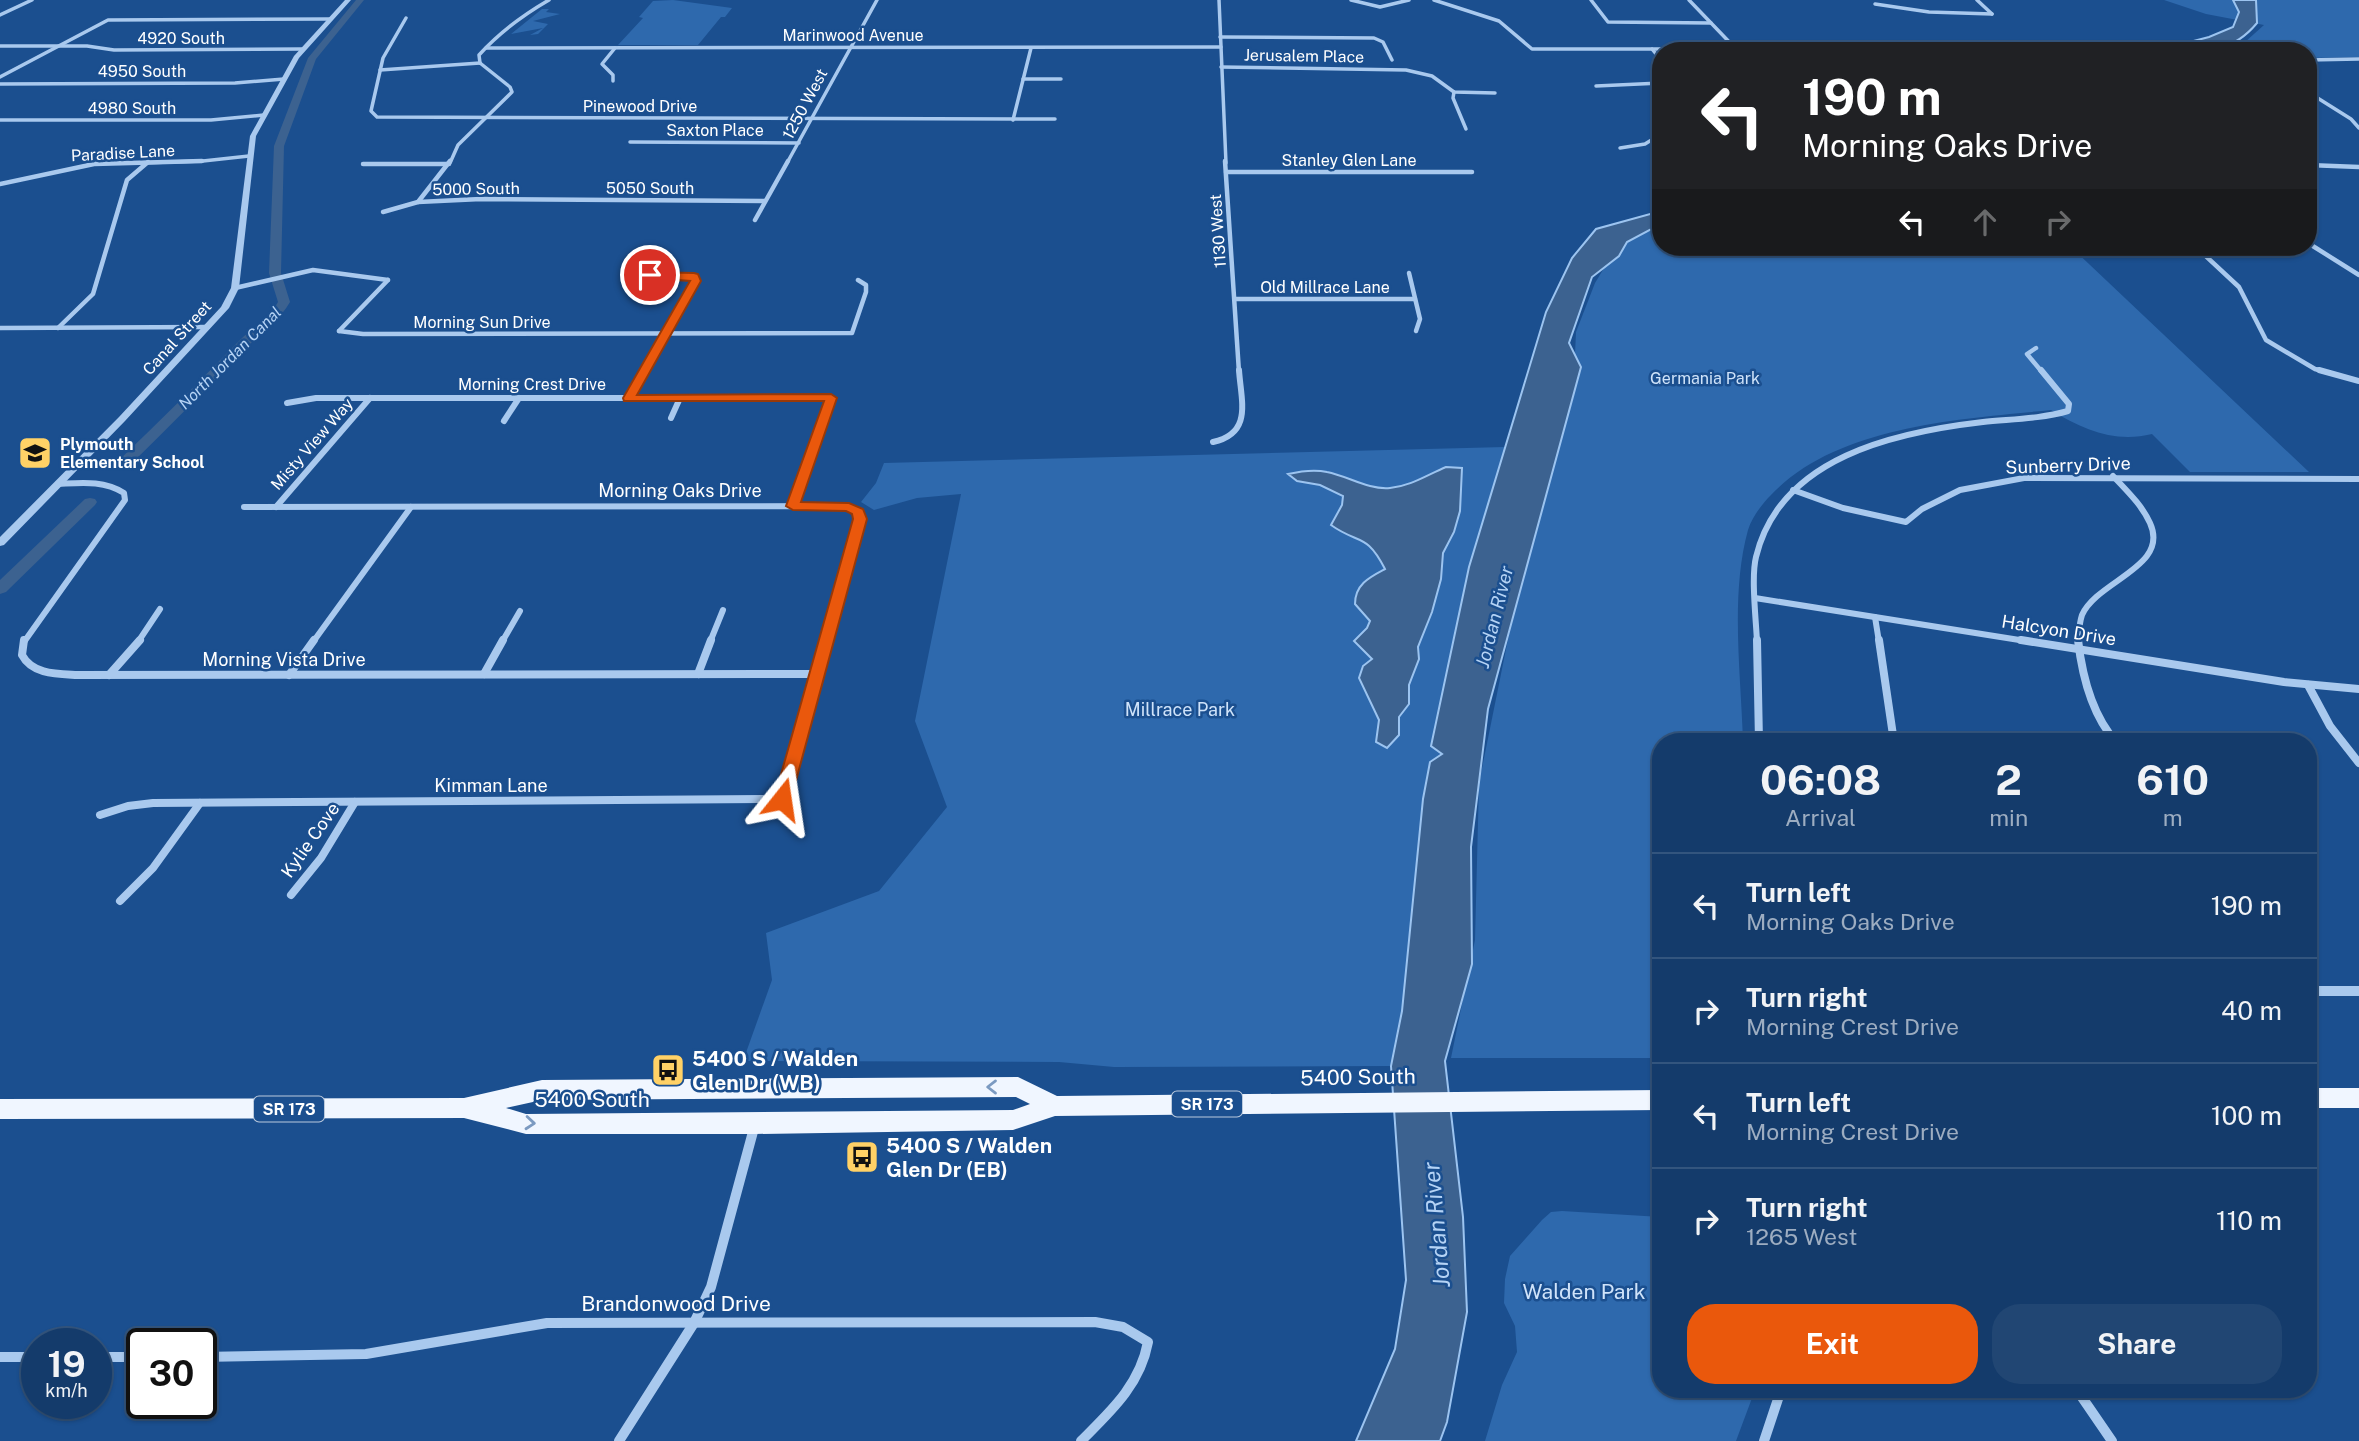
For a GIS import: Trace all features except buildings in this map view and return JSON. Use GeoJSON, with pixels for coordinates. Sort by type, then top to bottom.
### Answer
{"type":"FeatureCollection","features":[{"type":"Feature","properties":{"kind":"main road","name":"5400 South"},"geometry":{"type":"LineString","coordinates":[[0,1109],[464,1108],[541,1090],[1018,1087],[1055,1106]]}},
{"type":"Feature","properties":{"kind":"main road"},"geometry":{"type":"LineString","coordinates":[[2317,1098],[2359,1098]]}},
{"type":"Feature","properties":{"kind":"main road","name":"5400 South"},"geometry":{"type":"LineString","coordinates":[[464,1108],[526,1124],[755,1124],[1013,1120],[1055,1106],[1652,1100]]}},
{"type":"Feature","properties":{"kind":"street"},"geometry":{"type":"LineString","coordinates":[[0,15],[32,0]]}},
{"type":"Feature","properties":{"kind":"street","name":"Canal Street"},"geometry":{"type":"LineString","coordinates":[[0,543],[225,308],[235,288],[253,136],[302,49],[348,0]]}},
{"type":"Feature","properties":{"kind":"street"},"geometry":{"type":"LineString","coordinates":[[418,202],[449,164],[458,145],[512,90],[480,62],[478,57],[528,12],[549,0]]}},
{"type":"Feature","properties":{"kind":"street","name":"1250 West"},"geometry":{"type":"LineString","coordinates":[[755,220],[877,0]]}},
{"type":"Feature","properties":{"kind":"street","name":"1130 West"},"geometry":{"type":"LineString","coordinates":[[1213,442],[1231,437],[1239,429],[1242,418],[1226,172],[1219,0]]}},
{"type":"Feature","properties":{"kind":"street"},"geometry":{"type":"LineString","coordinates":[[1352,0],[1387,8],[1409,0]]}},
{"type":"Feature","properties":{"kind":"street"},"geometry":{"type":"LineString","coordinates":[[1434,0],[1499,21],[1532,49],[1652,49]]}},
{"type":"Feature","properties":{"kind":"street"},"geometry":{"type":"LineString","coordinates":[[1591,0],[1608,22],[1711,23]]}},
{"type":"Feature","properties":{"kind":"street"},"geometry":{"type":"LineString","coordinates":[[1689,0],[1729,42]]}},
{"type":"Feature","properties":{"kind":"street"},"geometry":{"type":"LineString","coordinates":[[1875,4],[1929,12],[1992,14],[1977,0]]}},
{"type":"Feature","properties":{"kind":"street","name":"Pinewood Drive"},"geometry":{"type":"LineString","coordinates":[[406,18],[384,56],[371,111],[374,116],[1013,120],[1055,118]]}},
{"type":"Feature","properties":{"kind":"street"},"geometry":{"type":"LineString","coordinates":[[0,77],[108,20],[330,19]]}},
{"type":"Feature","properties":{"kind":"street"},"geometry":{"type":"LineString","coordinates":[[1220,37],[1374,38],[1383,42],[1392,60]]}},
{"type":"Feature","properties":{"kind":"street","name":"4920 South"},"geometry":{"type":"LineString","coordinates":[[0,46],[60,45],[114,50],[302,49]]}},
{"type":"Feature","properties":{"kind":"street","name":"Marinwood Avenue"},"geometry":{"type":"LineString","coordinates":[[486,48],[1221,47]]}},
{"type":"Feature","properties":{"kind":"street"},"geometry":{"type":"LineString","coordinates":[[613,81],[613,75],[602,64],[615,48]]}},
{"type":"Feature","properties":{"kind":"street"},"geometry":{"type":"LineString","coordinates":[[1013,120],[1031,48]]}},
{"type":"Feature","properties":{"kind":"street"},"geometry":{"type":"LineString","coordinates":[[2317,60],[2359,59]]}},
{"type":"Feature","properties":{"kind":"street"},"geometry":{"type":"LineString","coordinates":[[380,70],[480,62]]}},
{"type":"Feature","properties":{"kind":"street","name":"Jerusalem Place"},"geometry":{"type":"LineString","coordinates":[[1221,67],[1386,69],[1428,75],[1454,92]]}},
{"type":"Feature","properties":{"kind":"street","name":"4950 South"},"geometry":{"type":"LineString","coordinates":[[0,84],[229,83],[284,79]]}},
{"type":"Feature","properties":{"kind":"street"},"geometry":{"type":"LineString","coordinates":[[1023,79],[1061,79]]}},
{"type":"Feature","properties":{"kind":"street"},"geometry":{"type":"LineString","coordinates":[[1596,86],[1652,83]]}},
{"type":"Feature","properties":{"kind":"street"},"geometry":{"type":"LineString","coordinates":[[1466,130],[1453,98],[1454,92],[1495,93]]}},
{"type":"Feature","properties":{"kind":"street"},"geometry":{"type":"LineString","coordinates":[[2317,98],[2351,119],[2359,128]]}},
{"type":"Feature","properties":{"kind":"street","name":"4980 South"},"geometry":{"type":"LineString","coordinates":[[0,120],[211,120],[264,115]]}},
{"type":"Feature","properties":{"kind":"street"},"geometry":{"type":"LineString","coordinates":[[1620,148],[1645,144],[1652,140]]}},
{"type":"Feature","properties":{"kind":"street","name":"Saxton Place"},"geometry":{"type":"LineString","coordinates":[[630,142],[799,142]]}},
{"type":"Feature","properties":{"kind":"street","name":"Paradise Lane"},"geometry":{"type":"LineString","coordinates":[[0,184],[73,167],[203,162],[249,156]]}},
{"type":"Feature","properties":{"kind":"street"},"geometry":{"type":"LineString","coordinates":[[58,328],[93,294],[127,180],[149,162]]}},
{"type":"Feature","properties":{"kind":"street"},"geometry":{"type":"LineString","coordinates":[[362,164],[449,164]]}},
{"type":"Feature","properties":{"kind":"street"},"geometry":{"type":"LineString","coordinates":[[2317,165],[2359,167]]}},
{"type":"Feature","properties":{"kind":"street","name":"Stanley Glen Lane"},"geometry":{"type":"LineString","coordinates":[[1226,172],[1472,172]]}},
{"type":"Feature","properties":{"kind":"street","name":"5050 South"},"geometry":{"type":"LineString","coordinates":[[534,200],[765,201]]}},
{"type":"Feature","properties":{"kind":"street","name":"5000 South"},"geometry":{"type":"LineString","coordinates":[[383,212],[418,202],[534,200]]}},
{"type":"Feature","properties":{"kind":"street"},"geometry":{"type":"LineString","coordinates":[[2317,249],[2359,275]]}},
{"type":"Feature","properties":{"kind":"street"},"geometry":{"type":"LineString","coordinates":[[2206,256],[2239,287],[2266,340],[2315,369],[2359,381]]}},
{"type":"Feature","properties":{"kind":"street","name":"Morning Sun Drive"},"geometry":{"type":"LineString","coordinates":[[235,288],[293,273],[317,270],[388,280],[339,331],[363,334],[852,333],[866,292],[866,285],[858,280]]}},
{"type":"Feature","properties":{"kind":"street","name":"Old Millrace Lane"},"geometry":{"type":"LineString","coordinates":[[1409,273],[1420,319],[1416,331]]}},
{"type":"Feature","properties":{"kind":"street"},"geometry":{"type":"LineString","coordinates":[[629,398],[694,286],[694,276],[650,275]]}},
{"type":"Feature","properties":{"kind":"street","name":"Old Millrace Lane"},"geometry":{"type":"LineString","coordinates":[[1235,299],[1415,299]]}},
{"type":"Feature","properties":{"kind":"street"},"geometry":{"type":"LineString","coordinates":[[0,328],[208,327]]}},
{"type":"Feature","properties":{"kind":"street"},"geometry":{"type":"LineString","coordinates":[[1759,733],[1755,559],[1758,542],[1772,513],[1793,490],[1831,462],[1866,447],[1913,433],[2067,412],[2070,409],[2069,404],[2027,354],[2036,348]]}},
{"type":"Feature","properties":{"kind":"street","name":"Morning Crest Drive"},"geometry":{"type":"LineString","coordinates":[[287,403],[316,398],[831,398],[793,506]]}},
{"type":"Feature","properties":{"kind":"street","name":"Misty View Way"},"geometry":{"type":"LineString","coordinates":[[276,507],[370,398]]}},
{"type":"Feature","properties":{"kind":"street"},"geometry":{"type":"LineString","coordinates":[[504,421],[519,398]]}},
{"type":"Feature","properties":{"kind":"street"},"geometry":{"type":"LineString","coordinates":[[671,418],[680,398]]}},
{"type":"Feature","properties":{"kind":"street","name":"Sunberry Drive"},"geometry":{"type":"LineString","coordinates":[[1793,490],[1843,508],[1906,522],[1918,510],[1944,496],[1987,483],[2041,476],[2359,480]]}},
{"type":"Feature","properties":{"kind":"street"},"geometry":{"type":"LineString","coordinates":[[2109,733],[2098,718],[2081,666],[2078,629],[2086,605],[2098,592],[2147,559],[2154,545],[2149,521],[2113,476]]}},
{"type":"Feature","properties":{"kind":"street","name":"Morning Vista Drive"},"geometry":{"type":"LineString","coordinates":[[58,484],[103,483],[116,486],[124,493],[125,500],[26,636],[22,649],[23,658],[31,667],[46,672],[109,675],[815,674]]}},
{"type":"Feature","properties":{"kind":"street","name":"Morning Oaks Drive"},"geometry":{"type":"LineString","coordinates":[[244,507],[844,506],[856,510],[860,516],[782,799]]}},
{"type":"Feature","properties":{"kind":"street"},"geometry":{"type":"LineString","coordinates":[[289,675],[411,507]]}},
{"type":"Feature","properties":{"kind":"street","name":"Halcyon Drive"},"geometry":{"type":"LineString","coordinates":[[1755,598],[2308,685],[2359,689]]}},
{"type":"Feature","properties":{"kind":"street"},"geometry":{"type":"LineString","coordinates":[[109,675],[148,631],[160,609]]}},
{"type":"Feature","properties":{"kind":"street"},"geometry":{"type":"LineString","coordinates":[[698,674],[723,610]]}},
{"type":"Feature","properties":{"kind":"street"},"geometry":{"type":"LineString","coordinates":[[484,674],[520,611]]}},
{"type":"Feature","properties":{"kind":"street"},"geometry":{"type":"LineString","coordinates":[[1875,617],[1893,733]]}},
{"type":"Feature","properties":{"kind":"street"},"geometry":{"type":"LineString","coordinates":[[2308,685],[2330,726],[2359,763]]}},
{"type":"Feature","properties":{"kind":"street","name":"Kimman Lane"},"geometry":{"type":"LineString","coordinates":[[100,815],[141,804],[782,799]]}},
{"type":"Feature","properties":{"kind":"street","name":"Kylie Cove"},"geometry":{"type":"LineString","coordinates":[[291,895],[321,858],[355,802]]}},
{"type":"Feature","properties":{"kind":"street"},"geometry":{"type":"LineString","coordinates":[[120,901],[153,868],[200,803]]}},
{"type":"Feature","properties":{"kind":"street"},"geometry":{"type":"LineString","coordinates":[[2317,991],[2359,991]]}},
{"type":"Feature","properties":{"kind":"street"},"geometry":{"type":"LineString","coordinates":[[619,1441],[694,1323],[720,1260],[755,1124]]}},
{"type":"Feature","properties":{"kind":"street","name":"Brandonwood Drive"},"geometry":{"type":"LineString","coordinates":[[217,1357],[366,1354],[535,1324],[1095,1322],[1124,1327],[1147,1342],[1146,1357],[1135,1384],[1081,1441]]}},
{"type":"Feature","properties":{"kind":"street"},"geometry":{"type":"LineString","coordinates":[[0,1357],[21,1357]]}},
{"type":"Feature","properties":{"kind":"street"},"geometry":{"type":"LineString","coordinates":[[1764,1441],[1778,1398]]}},
{"type":"Feature","properties":{"kind":"street"},"geometry":{"type":"LineString","coordinates":[[2082,1398],[2112,1441]]}},
{"type":"Feature","properties":{"kind":"green space"},"geometry":{"type":"Polygon","coordinates":[[[673,0],[732,8],[698,45],[618,45],[643,18],[639,17],[653,1],[673,0]]]}},
{"type":"Feature","properties":{"kind":"green space"},"geometry":{"type":"Polygon","coordinates":[[[2164,0],[2359,0],[2359,57],[2317,58],[2317,42],[2245,42],[2264,25],[2206,14],[2164,0]]]}},
{"type":"Feature","properties":{"kind":"green space"},"geometry":{"type":"Polygon","coordinates":[[[542,9],[560,14],[533,21],[548,24],[538,34],[530,35],[543,28],[511,34],[542,9]]]}},
{"type":"Feature","properties":{"kind":"green space","name":"Germania Park"},"geometry":{"type":"Polygon","coordinates":[[[1652,229],[1652,256],[2081,256],[2309,472],[2190,472],[2152,434],[2112,436],[2087,429],[2051,410],[1941,422],[1902,430],[1830,453],[1798,472],[1771,495],[1752,520],[1748,530],[1739,581],[1738,608],[1743,733],[1652,733],[1652,1058],[1451,1058],[1475,940],[1479,783],[1524,560],[1573,399],[1576,332],[1595,283],[1621,240],[1652,229]]]}},
{"type":"Feature","properties":{"kind":"green space","name":"Millrace Park"},"geometry":{"type":"Polygon","coordinates":[[[1505,447],[1469,567],[1431,746],[1442,754],[1391,1066],[1114,1067],[1059,1062],[743,1061],[772,980],[766,933],[879,891],[947,807],[915,721],[961,494],[917,498],[874,510],[861,502],[876,483],[884,463],[1505,447]]]}},
{"type":"Feature","properties":{"kind":"green space","name":"Walden Park"},"geometry":{"type":"Polygon","coordinates":[[[1551,1212],[1652,1216],[1652,1398],[1752,1398],[1736,1441],[1485,1441],[1502,1385],[1517,1352],[1515,1326],[1504,1303],[1510,1256],[1551,1212]]]}},
{"type":"Feature","properties":{"kind":"water"},"geometry":{"type":"Polygon","coordinates":[[[2233,0],[2256,0],[2257,23],[2235,42],[2190,42],[2233,27],[2239,12],[2233,0]]]}},
{"type":"Feature","properties":{"kind":"water","name":"Jordan River"},"geometry":{"type":"Polygon","coordinates":[[[1652,213],[1652,229],[1627,242],[1619,256],[1592,277],[1569,343],[1581,367],[1488,709],[1471,847],[1472,964],[1445,1061],[1463,1217],[1467,1312],[1447,1422],[1440,1441],[1356,1441],[1395,1349],[1406,1280],[1391,1066],[1402,1011],[1423,799],[1430,762],[1442,754],[1431,746],[1469,567],[1546,312],[1572,258],[1596,229],[1652,213]]]}},
{"type":"Feature","properties":{"kind":"water"},"geometry":{"type":"Polygon","coordinates":[[[1446,467],[1462,468],[1460,511],[1454,532],[1443,553],[1441,579],[1418,647],[1419,659],[1409,685],[1409,704],[1399,717],[1399,735],[1387,748],[1376,742],[1379,720],[1359,678],[1363,666],[1372,659],[1354,641],[1370,621],[1355,604],[1358,591],[1369,578],[1385,569],[1367,544],[1331,525],[1342,505],[1343,496],[1320,485],[1297,481],[1288,474],[1322,471],[1374,487],[1390,488],[1412,483],[1446,467]]]}},
{"type":"Feature","properties":{"kind":"waterway","name":"North Jordan Canal"},"geometry":{"type":"LineString","coordinates":[[121,466],[193,397],[247,340],[276,316],[284,302],[275,273],[279,146],[312,58],[360,0]]}},
{"type":"Feature","properties":{"kind":"waterway","name":"North Jordan Canal"},"geometry":{"type":"LineString","coordinates":[[0,589],[90,502]]}},
{"type":"Feature","properties":{"kind":"place","name":"Plymouth Elementary School"},"geometry":{"type":"Point","coordinates":[35,453]}},
{"type":"Feature","properties":{"kind":"place","name":"5400 S / Walden Glen Dr (WB)"},"geometry":{"type":"Point","coordinates":[668,1070]}},
{"type":"Feature","properties":{"kind":"place","name":"5400 S / Walden Glen Dr (EB)"},"geometry":{"type":"Point","coordinates":[862,1157]}},
{"type":"Feature","properties":{"kind":"route"},"geometry":{"type":"LineString","coordinates":[[650,275],[694,276],[695,281],[629,398],[831,398],[793,506],[844,506],[859,512],[860,519],[782,799]]}}]}
